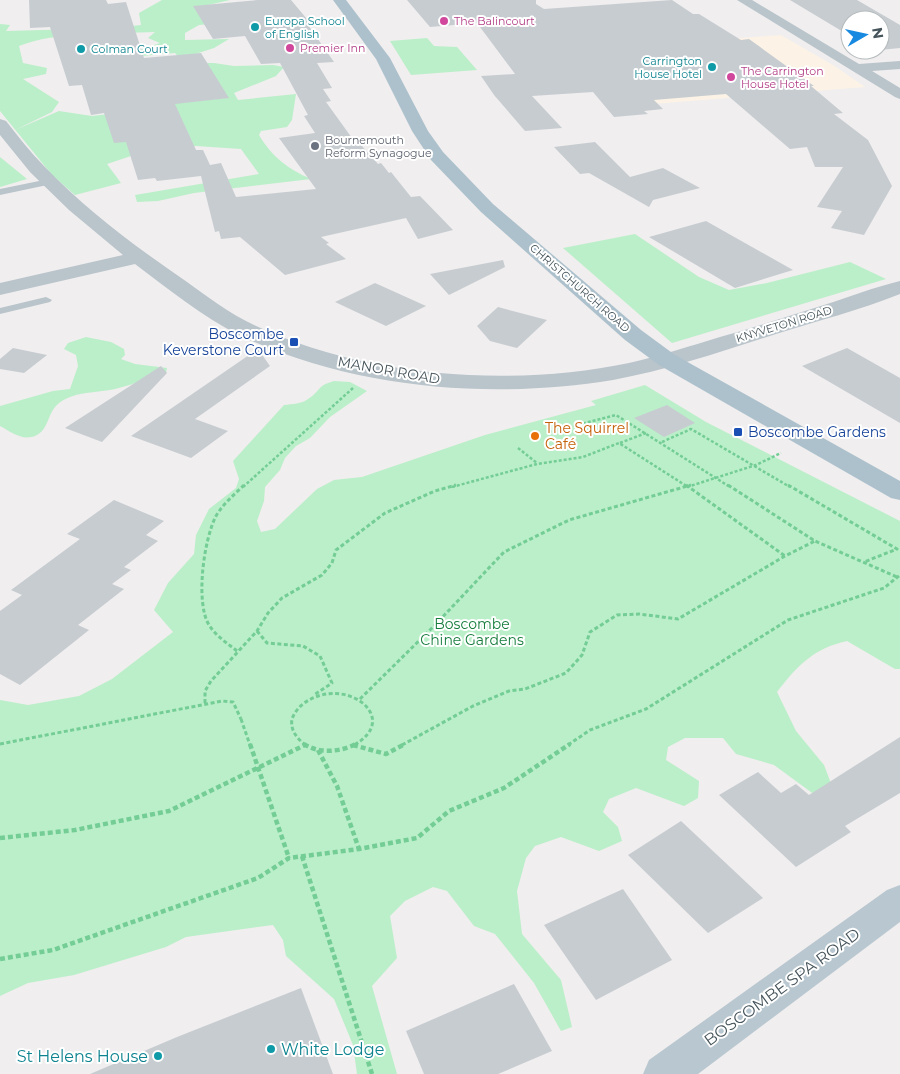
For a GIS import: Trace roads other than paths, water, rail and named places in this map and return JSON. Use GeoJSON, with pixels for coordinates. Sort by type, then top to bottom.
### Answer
{"type":"FeatureCollection","features":[{"type":"Feature","properties":{"kind":"main road","name":"CHRISTCHURCH ROAD"},"geometry":{"type":"LineString","coordinates":[[338,0],[383,58],[420,131],[437,156],[487,208],[633,335],[667,360],[900,492]]}},
{"type":"Feature","properties":{"kind":"street"},"geometry":{"type":"LineString","coordinates":[[743,0],[900,94]]}},
{"type":"Feature","properties":{"kind":"street"},"geometry":{"type":"LineString","coordinates":[[858,68],[900,65]]}},
{"type":"Feature","properties":{"kind":"street","name":"MANOR ROAD"},"geometry":{"type":"LineString","coordinates":[[0,124],[49,182],[137,258],[247,330],[284,345],[371,370],[454,382],[494,383],[579,377],[613,372],[667,360]]}},
{"type":"Feature","properties":{"kind":"street"},"geometry":{"type":"LineString","coordinates":[[0,289],[137,258]]}},
{"type":"Feature","properties":{"kind":"street","name":"KNYVETON ROAD"},"geometry":{"type":"LineString","coordinates":[[667,360],[811,317],[900,286]]}},
{"type":"Feature","properties":{"kind":"street","name":"BOSCOMBE SPA ROAD"},"geometry":{"type":"LineString","coordinates":[[664,1074],[900,901]]}},
{"type":"Feature","properties":{"kind":"lane"},"geometry":{"type":"LineString","coordinates":[[0,192],[49,182]]}},
{"type":"Feature","properties":{"kind":"lane"},"geometry":{"type":"LineString","coordinates":[[0,310],[46,300]]}},
{"type":"Feature","properties":{"kind":"place","name":"The Balincourt"},"geometry":{"type":"Point","coordinates":[444,21]}},
{"type":"Feature","properties":{"kind":"place","name":"Europa School of English"},"geometry":{"type":"Point","coordinates":[255,27]}},
{"type":"Feature","properties":{"kind":"place","name":"Premier Inn"},"geometry":{"type":"Point","coordinates":[290,48]}},
{"type":"Feature","properties":{"kind":"place","name":"Colman Court"},"geometry":{"type":"Point","coordinates":[81,49]}},
{"type":"Feature","properties":{"kind":"place","name":"Carrington House Hotel"},"geometry":{"type":"Point","coordinates":[712,67]}},
{"type":"Feature","properties":{"kind":"place","name":"The Carrington House Hotel"},"geometry":{"type":"Point","coordinates":[731,77]}},
{"type":"Feature","properties":{"kind":"place","name":"Bournemouth Reform Synagogue"},"geometry":{"type":"Point","coordinates":[315,146]}},
{"type":"Feature","properties":{"kind":"place","name":"Boscombe Keverstone Court"},"geometry":{"type":"Point","coordinates":[294,342]}},
{"type":"Feature","properties":{"kind":"place","name":"Boscombe Gardens"},"geometry":{"type":"Point","coordinates":[738,432]}},
{"type":"Feature","properties":{"kind":"place","name":"The Squirrel Café"},"geometry":{"type":"Point","coordinates":[535,436]}},
{"type":"Feature","properties":{"kind":"place","name":"White Lodge"},"geometry":{"type":"Point","coordinates":[271,1049]}},
{"type":"Feature","properties":{"kind":"place","name":"St Helens House"},"geometry":{"type":"Point","coordinates":[158,1056]}},
{"type":"Feature","properties":{"kind":"park label","name":"Boscombe Chine Gardens"},"geometry":{"type":"Point","coordinates":[472,632]}}]}
